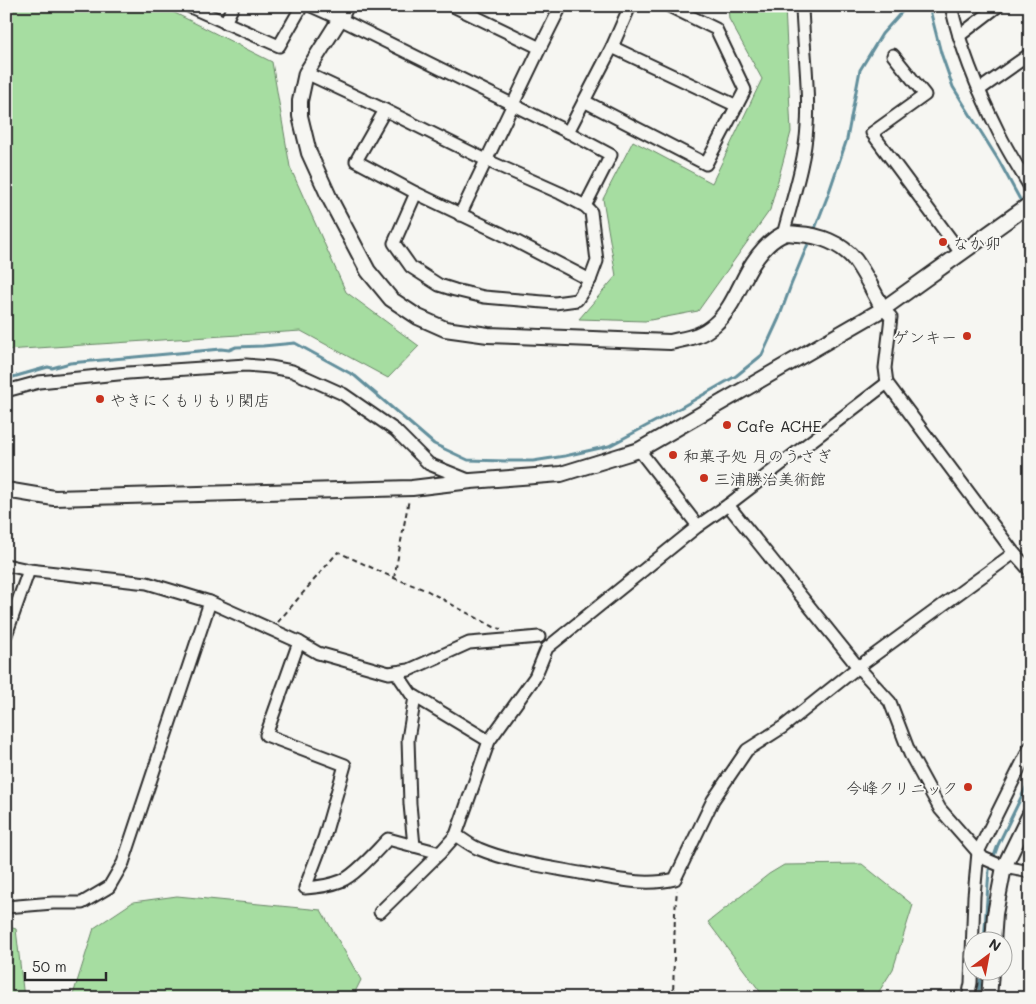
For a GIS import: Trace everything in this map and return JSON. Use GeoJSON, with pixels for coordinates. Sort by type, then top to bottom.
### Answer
{"type":"FeatureCollection","features":[{"type":"Feature","properties":{"kind":"street"},"geometry":{"type":"LineString","coordinates":[[188,6],[279,46],[302,6]]}},
{"type":"Feature","properties":{"kind":"street"},"geometry":{"type":"LineString","coordinates":[[225,23],[233,6]]}},
{"type":"Feature","properties":{"kind":"street"},"geometry":{"type":"LineString","coordinates":[[311,6],[612,155],[584,206]]}},
{"type":"Feature","properties":{"kind":"street"},"geometry":{"type":"LineString","coordinates":[[346,6],[340,19],[306,72],[300,100],[300,116],[309,152],[330,200],[368,271],[391,299],[418,317],[445,329],[488,335],[670,342],[696,337],[714,325],[725,314],[752,264],[772,241],[785,234],[808,234],[830,240],[854,258],[883,309],[891,317],[885,368],[887,383],[1014,553],[1030,571]]}},
{"type":"Feature","properties":{"kind":"street"},"geometry":{"type":"LineString","coordinates":[[453,6],[540,48]]}},
{"type":"Feature","properties":{"kind":"street"},"geometry":{"type":"LineString","coordinates":[[460,215],[561,6]]}},
{"type":"Feature","properties":{"kind":"street"},"geometry":{"type":"LineString","coordinates":[[568,132],[612,46],[630,6]]}},
{"type":"Feature","properties":{"kind":"street"},"geometry":{"type":"LineString","coordinates":[[584,101],[706,164],[745,90],[716,29],[693,11],[669,6]]}},
{"type":"Feature","properties":{"kind":"street"},"geometry":{"type":"LineString","coordinates":[[785,234],[804,155],[807,126],[807,83],[802,6]]}},
{"type":"Feature","properties":{"kind":"street"},"geometry":{"type":"LineString","coordinates":[[951,6],[959,36],[979,90],[999,134],[1030,188]]}},
{"type":"Feature","properties":{"kind":"street"},"geometry":{"type":"LineString","coordinates":[[959,36],[998,6]]}},
{"type":"Feature","properties":{"kind":"street"},"geometry":{"type":"LineString","coordinates":[[612,46],[737,106]]}},
{"type":"Feature","properties":{"kind":"street"},"geometry":{"type":"LineString","coordinates":[[979,90],[1030,54]]}},
{"type":"Feature","properties":{"kind":"street"},"geometry":{"type":"LineString","coordinates":[[893,55],[925,95],[872,133],[961,253]]}},
{"type":"Feature","properties":{"kind":"street"},"geometry":{"type":"LineString","coordinates":[[306,72],[584,206],[591,212],[597,261],[590,280],[577,300],[555,303],[484,296],[439,285],[411,267],[394,243],[416,193]]}},
{"type":"Feature","properties":{"kind":"street"},"geometry":{"type":"LineString","coordinates":[[385,110],[356,161],[590,280]]}},
{"type":"Feature","properties":{"kind":"street"},"geometry":{"type":"LineString","coordinates":[[6,490],[54,498],[412,488],[561,474],[640,450],[883,309],[1030,204]]}},
{"type":"Feature","properties":{"kind":"street"},"geometry":{"type":"LineString","coordinates":[[6,391],[39,382],[128,373],[246,365],[270,366],[292,371],[344,394],[395,430],[429,464],[471,481]]}},
{"type":"Feature","properties":{"kind":"street"},"geometry":{"type":"LineString","coordinates":[[380,912],[456,835],[488,741],[535,677],[547,648],[698,526],[887,383]]}},
{"type":"Feature","properties":{"kind":"street"},"geometry":{"type":"LineString","coordinates":[[640,450],[698,526]]}},
{"type":"Feature","properties":{"kind":"street"},"geometry":{"type":"LineString","coordinates":[[728,505],[858,667],[890,702],[910,754],[940,809],[981,855],[1004,867],[1030,872]]}},
{"type":"Feature","properties":{"kind":"street"},"geometry":{"type":"LineString","coordinates":[[456,835],[478,849],[556,869],[633,882],[663,882],[676,879],[713,800],[747,750],[783,728],[858,667],[1014,553]]}},
{"type":"Feature","properties":{"kind":"street"},"geometry":{"type":"LineString","coordinates":[[6,566],[148,583],[210,602],[299,642],[318,653],[389,673],[409,670],[469,643],[539,636]]}},
{"type":"Feature","properties":{"kind":"street"},"geometry":{"type":"LineString","coordinates":[[6,635],[29,570]]}},
{"type":"Feature","properties":{"kind":"street"},"geometry":{"type":"LineString","coordinates":[[6,906],[82,903],[110,887],[123,863],[210,602]]}},
{"type":"Feature","properties":{"kind":"street"},"geometry":{"type":"LineString","coordinates":[[299,642],[266,735],[345,765],[324,838],[305,888],[327,886],[343,881],[357,870],[388,839],[440,853]]}},
{"type":"Feature","properties":{"kind":"street"},"geometry":{"type":"LineString","coordinates":[[396,672],[410,694],[488,741]]}},
{"type":"Feature","properties":{"kind":"street"},"geometry":{"type":"LineString","coordinates":[[414,846],[410,804],[408,739],[416,697]]}},
{"type":"Feature","properties":{"kind":"street"},"geometry":{"type":"LineString","coordinates":[[968,998],[971,982],[974,896],[981,855],[1030,747]]}},
{"type":"Feature","properties":{"kind":"street"},"geometry":{"type":"LineString","coordinates":[[994,932],[995,914],[1004,867],[1030,814]]}},
{"type":"Feature","properties":{"kind":"street"},"geometry":{"type":"LineString","coordinates":[[989,998],[990,982]]}},
{"type":"Feature","properties":{"kind":"path"},"geometry":{"type":"LineString","coordinates":[[394,578],[412,488]]}},
{"type":"Feature","properties":{"kind":"path"},"geometry":{"type":"LineString","coordinates":[[271,630],[338,552],[394,578],[428,591],[494,627],[503,629]]}},
{"type":"Feature","properties":{"kind":"path"},"geometry":{"type":"LineString","coordinates":[[673,998],[676,879]]}},
{"type":"Feature","properties":{"kind":"green space"},"geometry":{"type":"Polygon","coordinates":[[[6,6],[161,6],[272,62],[290,167],[346,292],[419,346],[388,378],[301,331],[6,350],[6,6]]]}},
{"type":"Feature","properties":{"kind":"green space"},"geometry":{"type":"Polygon","coordinates":[[[728,6],[785,6],[791,132],[770,210],[698,311],[645,321],[579,319],[616,276],[603,199],[633,141],[712,183],[762,79],[729,19],[728,6]]]}},
{"type":"Feature","properties":{"kind":"green space"},"geometry":{"type":"Polygon","coordinates":[[[862,864],[913,905],[893,969],[875,998],[765,998],[708,922],[769,874],[784,865],[862,864]]]}},
{"type":"Feature","properties":{"kind":"green space"},"geometry":{"type":"Polygon","coordinates":[[[177,896],[321,910],[361,980],[352,998],[72,998],[94,928],[133,902],[177,896]]]}},
{"type":"Feature","properties":{"kind":"green space"},"geometry":{"type":"Polygon","coordinates":[[[6,926],[16,929],[24,998],[6,998],[6,926]]]}},
{"type":"Feature","properties":{"kind":"waterway"},"geometry":{"type":"LineString","coordinates":[[814,231],[847,139],[860,70],[882,34],[907,6]]}},
{"type":"Feature","properties":{"kind":"waterway"},"geometry":{"type":"LineString","coordinates":[[929,6],[941,53],[953,87],[999,161],[1023,205]]}},
{"type":"Feature","properties":{"kind":"waterway"},"geometry":{"type":"LineString","coordinates":[[1025,211],[1030,225]]}},
{"type":"Feature","properties":{"kind":"waterway"},"geometry":{"type":"LineString","coordinates":[[6,379],[70,363],[295,343],[355,376],[434,444],[468,460],[533,461],[565,456],[609,446],[736,376],[762,355],[779,318],[810,239]]}},
{"type":"Feature","properties":{"kind":"waterway"},"geometry":{"type":"LineString","coordinates":[[993,859],[1030,779]]}},
{"type":"Feature","properties":{"kind":"waterway"},"geometry":{"type":"LineString","coordinates":[[985,932],[989,870],[991,865]]}},
{"type":"Feature","properties":{"kind":"waterway"},"geometry":{"type":"LineString","coordinates":[[978,998],[980,982]]}},
{"type":"Feature","properties":{"kind":"place","name":"なか卯"},"geometry":{"type":"Point","coordinates":[943,242]}},
{"type":"Feature","properties":{"kind":"place","name":"ゲンキー"},"geometry":{"type":"Point","coordinates":[967,336]}},
{"type":"Feature","properties":{"kind":"place","name":"やきにくもりもり関店"},"geometry":{"type":"Point","coordinates":[100,399]}},
{"type":"Feature","properties":{"kind":"place","name":"Cafe ACHE"},"geometry":{"type":"Point","coordinates":[727,425]}},
{"type":"Feature","properties":{"kind":"place","name":"和菓子処 月のうさぎ"},"geometry":{"type":"Point","coordinates":[673,455]}},
{"type":"Feature","properties":{"kind":"place","name":"三浦勝治美術館"},"geometry":{"type":"Point","coordinates":[704,478]}},
{"type":"Feature","properties":{"kind":"place","name":"今峰クリニック"},"geometry":{"type":"Point","coordinates":[968,787]}}]}
